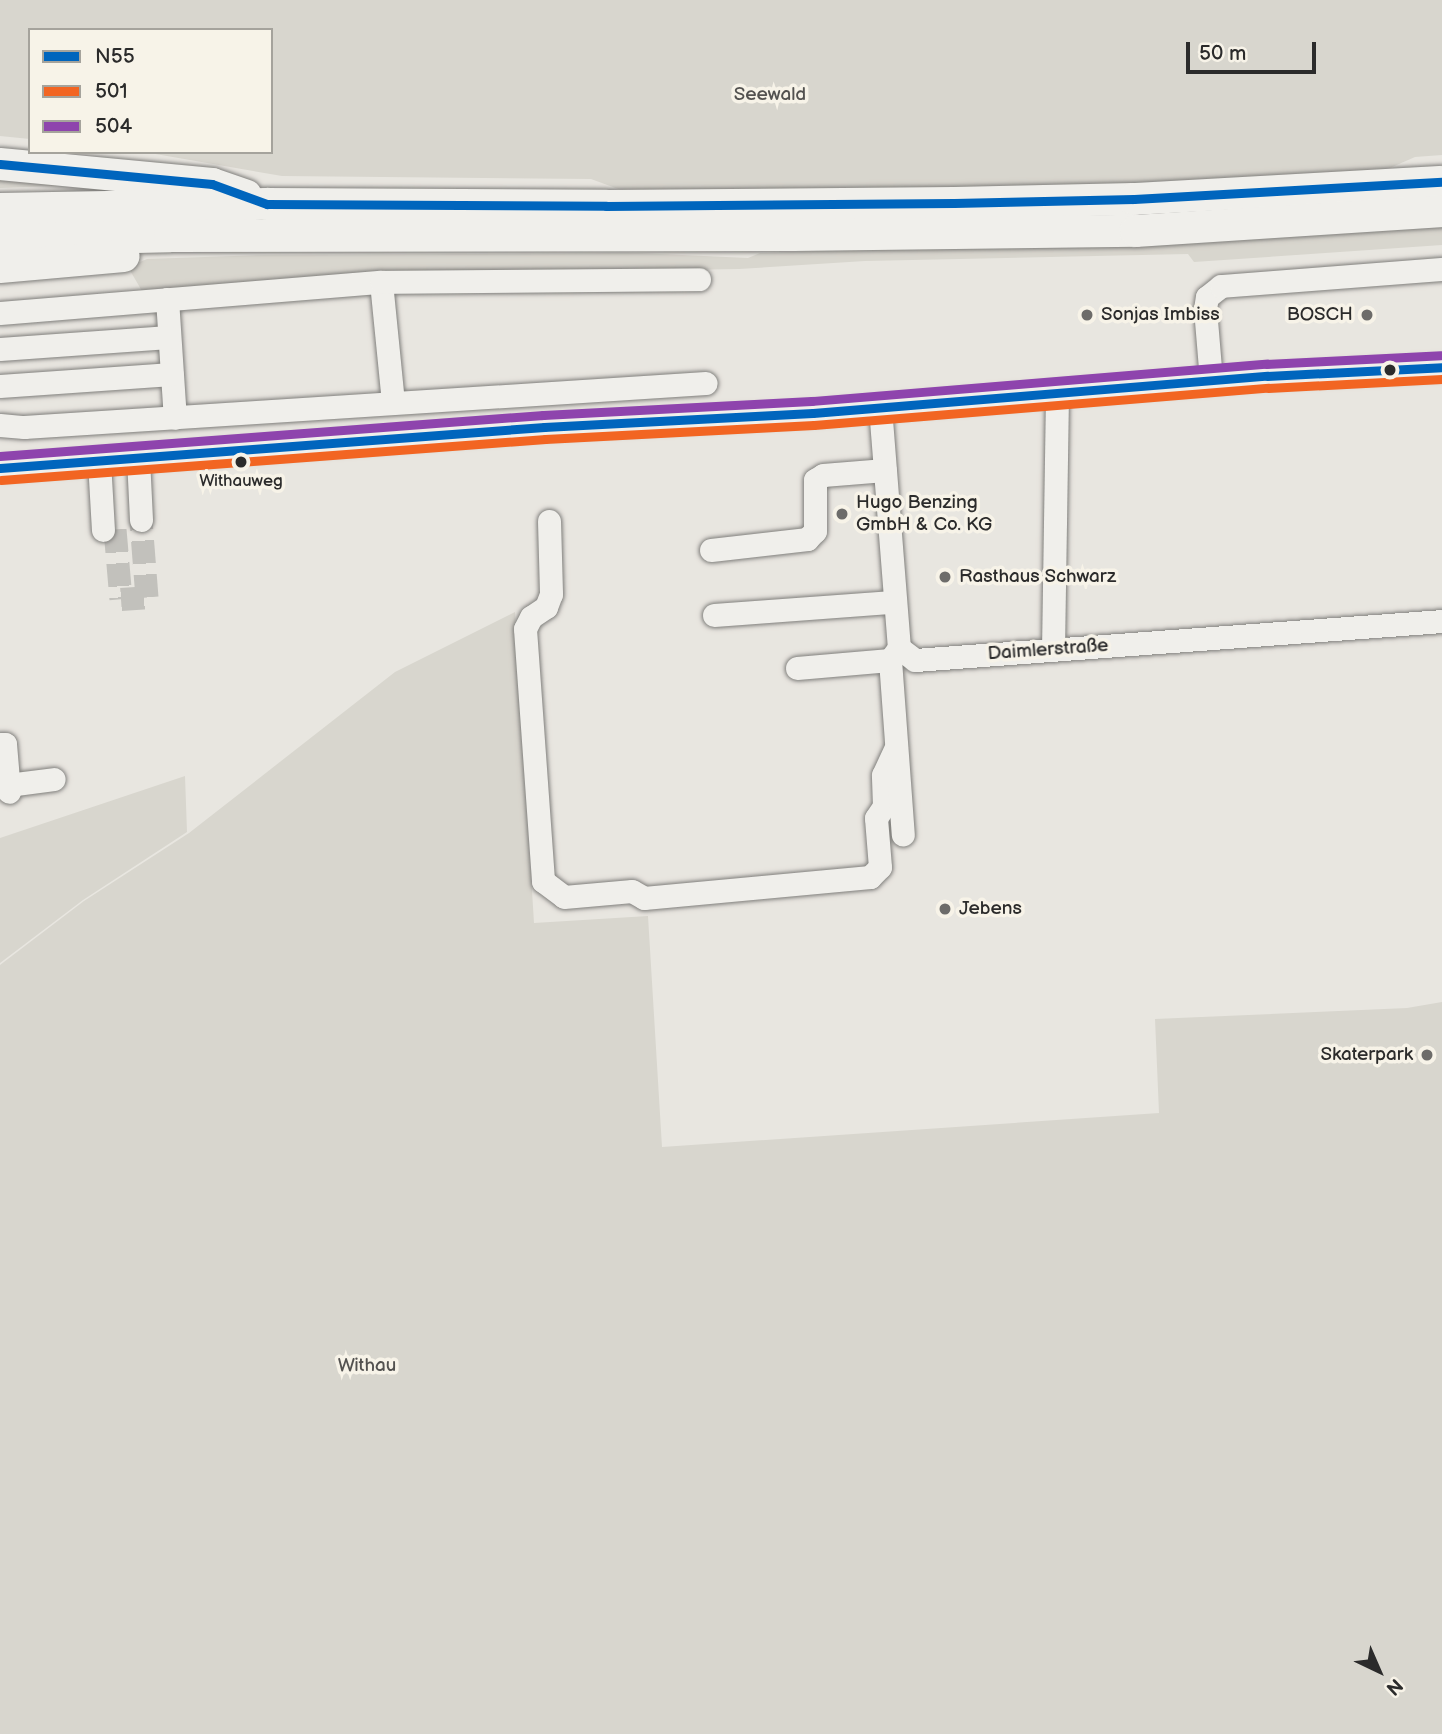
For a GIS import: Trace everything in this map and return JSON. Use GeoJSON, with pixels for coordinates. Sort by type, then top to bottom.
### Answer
{"type":"FeatureCollection","features":[{"type":"Feature","properties":{"kind":"highway"},"geometry":{"type":"LineString","coordinates":[[0,164],[212,184],[267,204]]}},
{"type":"Feature","properties":{"kind":"highway"},"geometry":{"type":"LineString","coordinates":[[0,209],[267,204],[606,206],[954,203],[1148,198],[1442,182]]}},
{"type":"Feature","properties":{"kind":"highway"},"geometry":{"type":"LineString","coordinates":[[0,240],[321,235],[1136,231],[1442,211]]}},
{"type":"Feature","properties":{"kind":"highway"},"geometry":{"type":"LineString","coordinates":[[0,267],[181,252],[269,249],[321,235]]}},
{"type":"Feature","properties":{"kind":"street"},"geometry":{"type":"LineString","coordinates":[[1211,380],[1205,309],[1207,297],[1221,286],[1442,269]]}},
{"type":"Feature","properties":{"kind":"street"},"geometry":{"type":"LineString","coordinates":[[0,313],[381,282],[699,279]]}},
{"type":"Feature","properties":{"kind":"street"},"geometry":{"type":"LineString","coordinates":[[381,282],[401,438]]}},
{"type":"Feature","properties":{"kind":"street"},"geometry":{"type":"LineString","coordinates":[[167,299],[175,418]]}},
{"type":"Feature","properties":{"kind":"street"},"geometry":{"type":"LineString","coordinates":[[0,349],[170,337]]}},
{"type":"Feature","properties":{"kind":"street"},"geometry":{"type":"LineString","coordinates":[[0,468],[401,438],[880,407],[1211,380],[1442,367]]}},
{"type":"Feature","properties":{"kind":"street"},"geometry":{"type":"LineString","coordinates":[[0,386],[172,374]]}},
{"type":"Feature","properties":{"kind":"street"},"geometry":{"type":"LineString","coordinates":[[0,425],[24,427],[706,383]]}},
{"type":"Feature","properties":{"kind":"street"},"geometry":{"type":"LineString","coordinates":[[592,390],[594,425]]}},
{"type":"Feature","properties":{"kind":"street"},"geometry":{"type":"LineString","coordinates":[[1054,650],[1057,393]]}},
{"type":"Feature","properties":{"kind":"street"},"geometry":{"type":"LineString","coordinates":[[880,407],[893,602],[896,747],[903,835]]}},
{"type":"Feature","properties":{"kind":"street"},"geometry":{"type":"LineString","coordinates":[[24,427],[26,466]]}},
{"type":"Feature","properties":{"kind":"street"},"geometry":{"type":"LineString","coordinates":[[138,458],[141,520]]}},
{"type":"Feature","properties":{"kind":"street"},"geometry":{"type":"LineString","coordinates":[[105,460],[109,529]]}},
{"type":"Feature","properties":{"kind":"street"},"geometry":{"type":"LineString","coordinates":[[711,550],[807,539],[815,531],[815,480],[822,475],[885,470]]}},
{"type":"Feature","properties":{"kind":"street"},"geometry":{"type":"LineString","coordinates":[[549,521],[551,594],[546,607],[531,617],[525,629],[543,881],[564,897],[632,891],[644,898],[870,877],[880,867],[876,818],[884,806],[883,775],[896,747]]}},
{"type":"Feature","properties":{"kind":"street"},"geometry":{"type":"LineString","coordinates":[[714,615],[893,602]]}},
{"type":"Feature","properties":{"kind":"street","name":"Daimlerstraße"},"geometry":{"type":"LineString","coordinates":[[894,654],[915,660],[1442,621]]}},
{"type":"Feature","properties":{"kind":"street"},"geometry":{"type":"LineString","coordinates":[[797,668],[894,654]]}},
{"type":"Feature","properties":{"kind":"street"},"geometry":{"type":"LineString","coordinates":[[0,744],[5,744],[8,788],[54,779]]}},
{"type":"Feature","properties":{"kind":"green space","name":"Seewald"},"geometry":{"type":"Polygon","coordinates":[[[0,0],[1442,0],[1442,155],[1415,157],[1383,171],[1128,185],[854,190],[621,190],[591,179],[282,176],[156,154],[273,154],[273,28],[28,28],[28,139],[0,136],[0,0]]]}},
{"type":"Feature","properties":{"kind":"green space"},"geometry":{"type":"Polygon","coordinates":[[[0,177],[102,184],[0,188],[0,177]]]}},
{"type":"Feature","properties":{"kind":"green space"},"geometry":{"type":"Polygon","coordinates":[[[1442,222],[1442,245],[1194,262],[1188,254],[865,261],[739,269],[485,273],[142,291],[128,267],[147,259],[265,255],[638,253],[748,258],[760,253],[1198,238],[1442,222]]]}},
{"type":"Feature","properties":{"kind":"green space","name":"Withau"},"geometry":{"type":"Polygon","coordinates":[[[515,612],[534,923],[648,916],[662,1147],[1159,1113],[1155,1019],[1407,1008],[1442,1002],[1442,1734],[0,1734],[0,965],[84,901],[189,833],[395,672],[515,612]]]}},
{"type":"Feature","properties":{"kind":"green space"},"geometry":{"type":"Polygon","coordinates":[[[185,776],[187,832],[83,900],[0,963],[0,838],[185,776]]]}},
{"type":"Feature","properties":{"kind":"tunnel"},"geometry":{"type":"LineString","coordinates":[[115,529],[121,599],[147,597],[141,520]]}},
{"type":"Feature","properties":{"kind":"transit line","name":"N55"},"geometry":{"type":"LineString","coordinates":[[0,164],[212,184],[267,204],[606,206],[954,203],[1134,199],[1442,182]]}},
{"type":"Feature","properties":{"kind":"transit line","name":"504"},"geometry":{"type":"LineString","coordinates":[[0,456],[543,415],[812,401],[1266,364],[1441,355]]}},
{"type":"Feature","properties":{"kind":"transit line","name":"N55"},"geometry":{"type":"LineString","coordinates":[[0,468],[544,427],[813,413],[1267,376],[1442,367]]}},
{"type":"Feature","properties":{"kind":"transit line","name":"501"},"geometry":{"type":"LineString","coordinates":[[1,480],[545,439],[814,425],[1268,388],[1442,379]]}},
{"type":"Feature","properties":{"kind":"place","name":"Sonjas Imbiss"},"geometry":{"type":"Point","coordinates":[1087,315]}},
{"type":"Feature","properties":{"kind":"place","name":"BOSCH"},"geometry":{"type":"Point","coordinates":[1367,315]}},
{"type":"Feature","properties":{"kind":"place","name":"Withauweg"},"geometry":{"type":"Point","coordinates":[241,462]}},
{"type":"Feature","properties":{"kind":"place","name":"Hugo Benzing GmbH & Co. KG"},"geometry":{"type":"Point","coordinates":[842,514]}},
{"type":"Feature","properties":{"kind":"place","name":"Rasthaus Schwarz"},"geometry":{"type":"Point","coordinates":[945,577]}},
{"type":"Feature","properties":{"kind":"place","name":"Jebens"},"geometry":{"type":"Point","coordinates":[945,909]}},
{"type":"Feature","properties":{"kind":"place","name":"Skaterpark"},"geometry":{"type":"Point","coordinates":[1427,1055]}}]}
